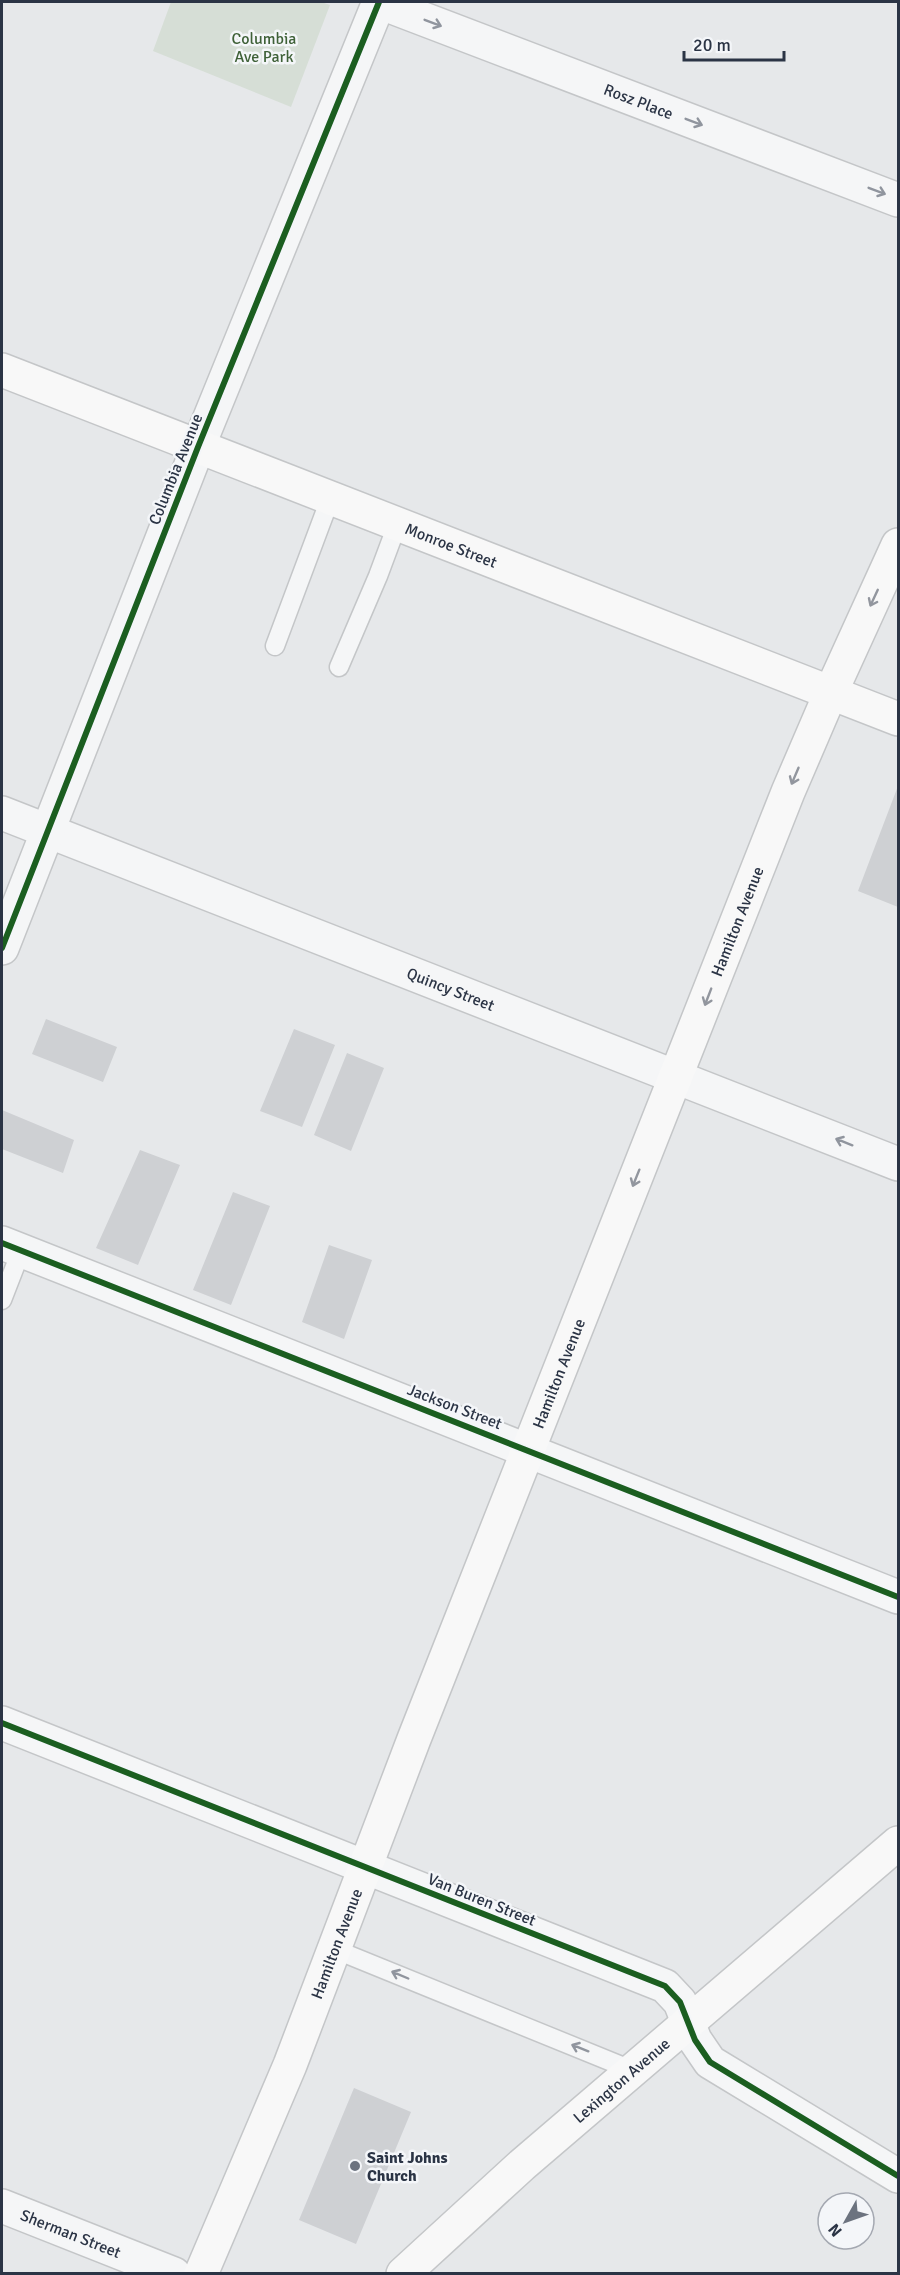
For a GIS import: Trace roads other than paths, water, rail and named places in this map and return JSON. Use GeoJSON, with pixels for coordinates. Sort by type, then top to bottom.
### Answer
{"type":"FeatureCollection","features":[{"type":"Feature","properties":{"kind":"main road","name":"Monroe Street"},"geometry":{"type":"LineString","coordinates":[[2,370],[898,719]]}},
{"type":"Feature","properties":{"kind":"main road","name":"Hamilton Avenue"},"geometry":{"type":"LineString","coordinates":[[201,2274],[290,2065],[423,1716],[788,792],[898,545]]}},
{"type":"Feature","properties":{"kind":"main road","name":"Lexington Avenue"},"geometry":{"type":"LineString","coordinates":[[403,2274],[522,2165],[898,1843]]}},
{"type":"Feature","properties":{"kind":"street","name":"Rosz Place"},"geometry":{"type":"LineString","coordinates":[[379,2],[898,200]]}},
{"type":"Feature","properties":{"kind":"street","name":"Columbia Avenue"},"geometry":{"type":"LineString","coordinates":[[2,948],[198,447],[379,2]]}},
{"type":"Feature","properties":{"kind":"street","name":"Quincy Street"},"geometry":{"type":"LineString","coordinates":[[2,813],[898,1164]]}},
{"type":"Feature","properties":{"kind":"street","name":"Jackson Street"},"geometry":{"type":"LineString","coordinates":[[11,1247],[898,1597]]}},
{"type":"Feature","properties":{"kind":"street","name":"Van Buren Street"},"geometry":{"type":"LineString","coordinates":[[2,1723],[665,1986],[680,2002],[695,2040],[710,2062],[898,2176]]}},
{"type":"Feature","properties":{"kind":"street","name":"Sherman Street"},"geometry":{"type":"LineString","coordinates":[[2,2206],[174,2274]]}},
{"type":"Feature","properties":{"kind":"lane"},"geometry":{"type":"LineString","coordinates":[[275,646],[330,499]]}},
{"type":"Feature","properties":{"kind":"lane"},"geometry":{"type":"LineString","coordinates":[[339,667],[397,525]]}},
{"type":"Feature","properties":{"kind":"lane"},"geometry":{"type":"LineString","coordinates":[[2,1300],[11,1247]]}},
{"type":"Feature","properties":{"kind":"lane"},"geometry":{"type":"LineString","coordinates":[[334,1948],[634,2071]]}},
{"type":"Feature","properties":{"kind":"place","name":"Saint Johns Church"},"geometry":{"type":"Point","coordinates":[355,2166]}},
{"type":"Feature","properties":{"kind":"park label","name":"Columbia Ave Park"},"geometry":{"type":"Point","coordinates":[264,47]}}]}
